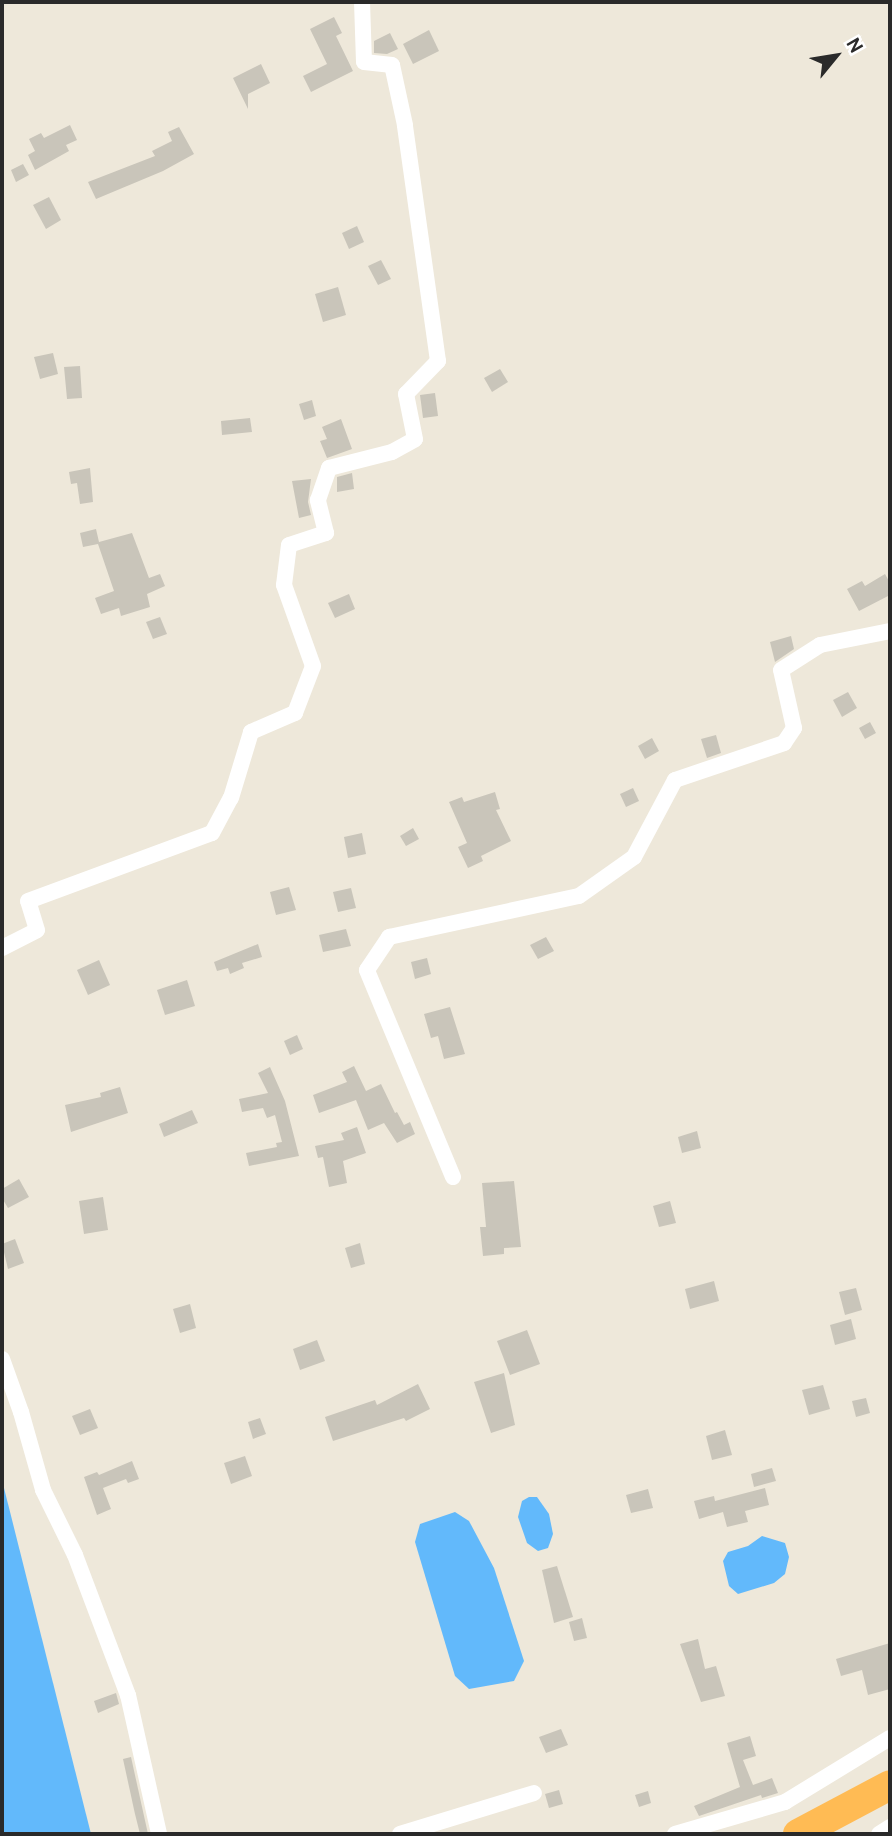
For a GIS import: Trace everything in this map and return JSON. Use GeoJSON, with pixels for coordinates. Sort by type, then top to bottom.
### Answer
{"type":"FeatureCollection","features":[{"type":"Feature","properties":{"kind":"highway"},"geometry":{"type":"LineString","coordinates":[[798,1834],[890,1785]]}},
{"type":"Feature","properties":{"kind":"street"},"geometry":{"type":"LineString","coordinates":[[2,948],[37,930],[29,901],[212,833],[231,798],[251,732],[295,713],[313,666],[284,585],[289,545],[326,533],[318,500],[328,468],[392,452],[415,439],[407,394],[438,361],[405,125],[392,65],[364,62],[362,2]]}},
{"type":"Feature","properties":{"kind":"street"},"geometry":{"type":"LineString","coordinates":[[453,1177],[367,970],[388,937],[579,896],[634,857],[675,780],[784,743],[793,728],[780,670],[820,645],[890,631]]}},
{"type":"Feature","properties":{"kind":"street"},"geometry":{"type":"LineString","coordinates":[[2,1359],[21,1412],[43,1490],[75,1555],[128,1695],[159,1834]]}},
{"type":"Feature","properties":{"kind":"street"},"geometry":{"type":"LineString","coordinates":[[675,1834],[785,1802],[890,1738]]}},
{"type":"Feature","properties":{"kind":"street"},"geometry":{"type":"LineString","coordinates":[[400,1834],[534,1793]]}},
{"type":"Feature","properties":{"kind":"street"},"geometry":{"type":"LineString","coordinates":[[879,1834],[890,1827]]}},
{"type":"Feature","properties":{"kind":"water"},"geometry":{"type":"Polygon","coordinates":[[[2,1480],[91,1834],[2,1834],[2,1480]]]}},
{"type":"Feature","properties":{"kind":"water"},"geometry":{"type":"Polygon","coordinates":[[[537,1497],[549,1514],[553,1534],[548,1548],[538,1551],[527,1543],[518,1517],[522,1501],[537,1497]]]}},
{"type":"Feature","properties":{"kind":"water"},"geometry":{"type":"Polygon","coordinates":[[[455,1512],[469,1521],[494,1568],[524,1661],[514,1681],[469,1689],[455,1676],[415,1542],[420,1524],[455,1512]]]}},
{"type":"Feature","properties":{"kind":"water"},"geometry":{"type":"Polygon","coordinates":[[[762,1536],[785,1543],[789,1557],[785,1574],[774,1583],[738,1594],[729,1586],[723,1561],[728,1552],[748,1546],[762,1536]]]}},
{"type":"Feature","properties":{"kind":"building"},"geometry":{"type":"Polygon","coordinates":[[[334,17],[342,33],[336,36],[353,71],[311,92],[303,76],[327,64],[310,29],[334,17]]]}},
{"type":"Feature","properties":{"kind":"building"},"geometry":{"type":"Polygon","coordinates":[[[429,30],[439,51],[413,64],[403,44],[429,30]]]}},
{"type":"Feature","properties":{"kind":"building"},"geometry":{"type":"Polygon","coordinates":[[[390,33],[398,49],[387,54],[374,53],[374,41],[390,33]]]}},
{"type":"Feature","properties":{"kind":"building"},"geometry":{"type":"Polygon","coordinates":[[[261,64],[270,83],[248,94],[248,109],[233,78],[261,64]]]}},
{"type":"Feature","properties":{"kind":"building"},"geometry":{"type":"Polygon","coordinates":[[[70,125],[77,140],[66,145],[69,151],[35,170],[28,155],[35,151],[29,139],[41,133],[44,138],[70,125]]]}},
{"type":"Feature","properties":{"kind":"building"},"geometry":{"type":"Polygon","coordinates":[[[179,127],[194,154],[163,171],[96,199],[88,182],[155,156],[152,151],[172,141],[168,132],[179,127]]]}},
{"type":"Feature","properties":{"kind":"building"},"geometry":{"type":"Polygon","coordinates":[[[23,164],[29,175],[16,182],[11,170],[23,164]]]}},
{"type":"Feature","properties":{"kind":"building"},"geometry":{"type":"Polygon","coordinates":[[[49,197],[61,220],[46,229],[33,205],[49,197]]]}},
{"type":"Feature","properties":{"kind":"building"},"geometry":{"type":"Polygon","coordinates":[[[357,226],[364,242],[349,249],[342,233],[357,226]]]}},
{"type":"Feature","properties":{"kind":"building"},"geometry":{"type":"Polygon","coordinates":[[[381,260],[391,279],[378,285],[368,266],[381,260]]]}},
{"type":"Feature","properties":{"kind":"building"},"geometry":{"type":"Polygon","coordinates":[[[338,287],[346,315],[323,322],[315,294],[338,287]]]}},
{"type":"Feature","properties":{"kind":"building"},"geometry":{"type":"Polygon","coordinates":[[[53,353],[58,374],[40,379],[34,357],[53,353]]]}},
{"type":"Feature","properties":{"kind":"building"},"geometry":{"type":"Polygon","coordinates":[[[80,366],[82,398],[67,399],[64,367],[80,366]]]}},
{"type":"Feature","properties":{"kind":"building"},"geometry":{"type":"Polygon","coordinates":[[[500,369],[508,382],[492,392],[484,378],[500,369]]]}},
{"type":"Feature","properties":{"kind":"building"},"geometry":{"type":"Polygon","coordinates":[[[435,393],[438,416],[423,418],[420,395],[435,393]]]}},
{"type":"Feature","properties":{"kind":"building"},"geometry":{"type":"Polygon","coordinates":[[[312,400],[316,416],[304,420],[299,404],[312,400]]]}},
{"type":"Feature","properties":{"kind":"building"},"geometry":{"type":"Polygon","coordinates":[[[250,418],[252,432],[222,435],[221,421],[250,418]]]}},
{"type":"Feature","properties":{"kind":"building"},"geometry":{"type":"Polygon","coordinates":[[[341,419],[352,449],[327,458],[320,441],[327,439],[322,427],[341,419]]]}},
{"type":"Feature","properties":{"kind":"building"},"geometry":{"type":"Polygon","coordinates":[[[90,468],[93,502],[80,504],[77,483],[71,484],[69,472],[90,468]]]}},
{"type":"Feature","properties":{"kind":"building"},"geometry":{"type":"Polygon","coordinates":[[[352,473],[354,489],[337,492],[337,477],[352,473]]]}},
{"type":"Feature","properties":{"kind":"building"},"geometry":{"type":"Polygon","coordinates":[[[311,479],[308,502],[311,515],[299,518],[292,481],[311,479]]]}},
{"type":"Feature","properties":{"kind":"building"},"geometry":{"type":"Polygon","coordinates":[[[96,529],[99,542],[132,533],[149,578],[160,574],[165,586],[147,594],[150,607],[121,616],[119,608],[101,614],[95,598],[114,591],[98,544],[83,547],[80,533],[96,529]]]}},
{"type":"Feature","properties":{"kind":"building"},"geometry":{"type":"Polygon","coordinates":[[[885,574],[890,583],[890,595],[859,611],[847,589],[862,581],[865,586],[885,574]]]}},
{"type":"Feature","properties":{"kind":"building"},"geometry":{"type":"Polygon","coordinates":[[[349,594],[355,609],[335,618],[328,603],[349,594]]]}},
{"type":"Feature","properties":{"kind":"building"},"geometry":{"type":"Polygon","coordinates":[[[160,617],[167,634],[153,639],[146,622],[160,617]]]}},
{"type":"Feature","properties":{"kind":"building"},"geometry":{"type":"Polygon","coordinates":[[[791,636],[794,649],[775,662],[770,642],[791,636]]]}},
{"type":"Feature","properties":{"kind":"building"},"geometry":{"type":"Polygon","coordinates":[[[848,692],[857,708],[842,717],[833,700],[848,692]]]}},
{"type":"Feature","properties":{"kind":"building"},"geometry":{"type":"Polygon","coordinates":[[[870,722],[876,733],[865,739],[859,728],[870,722]]]}},
{"type":"Feature","properties":{"kind":"building"},"geometry":{"type":"Polygon","coordinates":[[[716,735],[721,753],[707,758],[701,739],[716,735]]]}},
{"type":"Feature","properties":{"kind":"building"},"geometry":{"type":"Polygon","coordinates":[[[652,738],[659,751],[645,759],[638,746],[652,738]]]}},
{"type":"Feature","properties":{"kind":"building"},"geometry":{"type":"Polygon","coordinates":[[[633,788],[639,801],[626,807],[620,794],[633,788]]]}},
{"type":"Feature","properties":{"kind":"building"},"geometry":{"type":"Polygon","coordinates":[[[495,792],[500,809],[496,810],[511,841],[481,856],[483,861],[468,868],[458,847],[467,843],[449,802],[462,797],[464,802],[495,792]]]}},
{"type":"Feature","properties":{"kind":"building"},"geometry":{"type":"Polygon","coordinates":[[[413,828],[419,839],[406,846],[400,836],[413,828]]]}},
{"type":"Feature","properties":{"kind":"building"},"geometry":{"type":"Polygon","coordinates":[[[362,833],[366,854],[348,858],[344,837],[362,833]]]}},
{"type":"Feature","properties":{"kind":"building"},"geometry":{"type":"Polygon","coordinates":[[[289,887],[296,910],[276,915],[270,892],[289,887]]]}},
{"type":"Feature","properties":{"kind":"building"},"geometry":{"type":"Polygon","coordinates":[[[351,888],[356,908],[338,912],[333,892],[351,888]]]}},
{"type":"Feature","properties":{"kind":"building"},"geometry":{"type":"Polygon","coordinates":[[[346,929],[351,946],[323,952],[319,935],[346,929]]]}},
{"type":"Feature","properties":{"kind":"building"},"geometry":{"type":"Polygon","coordinates":[[[546,937],[554,951],[538,959],[530,945],[546,937]]]}},
{"type":"Feature","properties":{"kind":"building"},"geometry":{"type":"Polygon","coordinates":[[[258,944],[262,957],[242,963],[244,968],[230,974],[228,968],[217,971],[214,962],[258,944]]]}},
{"type":"Feature","properties":{"kind":"building"},"geometry":{"type":"Polygon","coordinates":[[[427,958],[431,974],[415,979],[411,962],[427,958]]]}},
{"type":"Feature","properties":{"kind":"building"},"geometry":{"type":"Polygon","coordinates":[[[99,960],[110,985],[88,995],[77,970],[99,960]]]}},
{"type":"Feature","properties":{"kind":"building"},"geometry":{"type":"Polygon","coordinates":[[[187,980],[195,1006],[165,1015],[157,990],[187,980]]]}},
{"type":"Feature","properties":{"kind":"building"},"geometry":{"type":"Polygon","coordinates":[[[450,1007],[465,1054],[444,1059],[438,1036],[431,1038],[424,1014],[450,1007]]]}},
{"type":"Feature","properties":{"kind":"building"},"geometry":{"type":"Polygon","coordinates":[[[297,1035],[303,1049],[290,1055],[284,1041],[297,1035]]]}},
{"type":"Feature","properties":{"kind":"building"},"geometry":{"type":"Polygon","coordinates":[[[354,1066],[366,1091],[381,1084],[395,1113],[397,1112],[404,1125],[410,1122],[415,1134],[397,1143],[384,1123],[368,1130],[356,1100],[319,1113],[313,1095],[347,1082],[342,1072],[354,1066]]]}},
{"type":"Feature","properties":{"kind":"building"},"geometry":{"type":"Polygon","coordinates":[[[270,1067],[285,1101],[299,1156],[249,1166],[246,1153],[277,1147],[276,1143],[282,1142],[275,1115],[267,1118],[263,1108],[242,1112],[239,1099],[268,1093],[258,1073],[270,1067]]]}},
{"type":"Feature","properties":{"kind":"building"},"geometry":{"type":"Polygon","coordinates":[[[120,1087],[128,1113],[71,1132],[65,1105],[101,1097],[100,1093],[120,1087]]]}},
{"type":"Feature","properties":{"kind":"building"},"geometry":{"type":"Polygon","coordinates":[[[192,1110],[198,1123],[164,1137],[159,1124],[192,1110]]]}},
{"type":"Feature","properties":{"kind":"building"},"geometry":{"type":"Polygon","coordinates":[[[357,1127],[366,1153],[343,1161],[347,1183],[329,1187],[323,1157],[318,1158],[315,1146],[344,1140],[341,1133],[357,1127]]]}},
{"type":"Feature","properties":{"kind":"building"},"geometry":{"type":"Polygon","coordinates":[[[697,1131],[701,1148],[682,1153],[678,1137],[697,1131]]]}},
{"type":"Feature","properties":{"kind":"building"},"geometry":{"type":"Polygon","coordinates":[[[19,1179],[29,1197],[8,1208],[2,1198],[2,1189],[19,1179]]]}},
{"type":"Feature","properties":{"kind":"building"},"geometry":{"type":"Polygon","coordinates":[[[514,1181],[521,1247],[504,1248],[504,1254],[483,1256],[480,1227],[486,1227],[482,1183],[514,1181]]]}},
{"type":"Feature","properties":{"kind":"building"},"geometry":{"type":"Polygon","coordinates":[[[103,1197],[108,1230],[84,1234],[79,1201],[103,1197]]]}},
{"type":"Feature","properties":{"kind":"building"},"geometry":{"type":"Polygon","coordinates":[[[670,1201],[676,1223],[659,1227],[653,1206],[670,1201]]]}},
{"type":"Feature","properties":{"kind":"building"},"geometry":{"type":"Polygon","coordinates":[[[15,1239],[24,1263],[8,1269],[2,1244],[15,1239]]]}},
{"type":"Feature","properties":{"kind":"building"},"geometry":{"type":"Polygon","coordinates":[[[360,1243],[365,1264],[351,1268],[345,1248],[360,1243]]]}},
{"type":"Feature","properties":{"kind":"building"},"geometry":{"type":"Polygon","coordinates":[[[714,1281],[719,1301],[690,1309],[685,1289],[714,1281]]]}},
{"type":"Feature","properties":{"kind":"building"},"geometry":{"type":"Polygon","coordinates":[[[856,1288],[862,1310],[845,1315],[839,1292],[856,1288]]]}},
{"type":"Feature","properties":{"kind":"building"},"geometry":{"type":"Polygon","coordinates":[[[190,1304],[196,1328],[180,1333],[173,1309],[190,1304]]]}},
{"type":"Feature","properties":{"kind":"building"},"geometry":{"type":"Polygon","coordinates":[[[851,1319],[856,1339],[835,1345],[830,1325],[851,1319]]]}},
{"type":"Feature","properties":{"kind":"building"},"geometry":{"type":"Polygon","coordinates":[[[527,1330],[540,1364],[510,1375],[497,1341],[527,1330]]]}},
{"type":"Feature","properties":{"kind":"building"},"geometry":{"type":"Polygon","coordinates":[[[317,1340],[325,1361],[300,1370],[293,1349],[317,1340]]]}},
{"type":"Feature","properties":{"kind":"building"},"geometry":{"type":"Polygon","coordinates":[[[504,1373],[515,1425],[491,1433],[474,1382],[504,1373]]]}},
{"type":"Feature","properties":{"kind":"building"},"geometry":{"type":"Polygon","coordinates":[[[418,1384],[430,1409],[406,1421],[404,1418],[333,1441],[325,1417],[375,1400],[377,1405],[418,1384]]]}},
{"type":"Feature","properties":{"kind":"building"},"geometry":{"type":"Polygon","coordinates":[[[823,1385],[830,1409],[809,1415],[802,1390],[823,1385]]]}},
{"type":"Feature","properties":{"kind":"building"},"geometry":{"type":"Polygon","coordinates":[[[866,1398],[870,1413],[856,1417],[852,1401],[866,1398]]]}},
{"type":"Feature","properties":{"kind":"building"},"geometry":{"type":"Polygon","coordinates":[[[90,1409],[98,1428],[80,1435],[72,1416],[90,1409]]]}},
{"type":"Feature","properties":{"kind":"building"},"geometry":{"type":"Polygon","coordinates":[[[260,1418],[266,1434],[253,1439],[248,1422],[260,1418]]]}},
{"type":"Feature","properties":{"kind":"building"},"geometry":{"type":"Polygon","coordinates":[[[725,1430],[732,1455],[712,1460],[706,1436],[725,1430]]]}},
{"type":"Feature","properties":{"kind":"building"},"geometry":{"type":"Polygon","coordinates":[[[245,1456],[252,1476],[231,1484],[224,1463],[245,1456]]]}},
{"type":"Feature","properties":{"kind":"building"},"geometry":{"type":"Polygon","coordinates":[[[132,1461],[139,1479],[128,1483],[126,1479],[103,1488],[111,1509],[97,1515],[84,1477],[97,1472],[99,1475],[132,1461]]]}},
{"type":"Feature","properties":{"kind":"building"},"geometry":{"type":"Polygon","coordinates":[[[772,1468],[776,1481],[754,1487],[751,1474],[772,1468]]]}},
{"type":"Feature","properties":{"kind":"building"},"geometry":{"type":"Polygon","coordinates":[[[765,1488],[769,1505],[745,1511],[748,1522],[727,1527],[723,1512],[699,1519],[694,1501],[714,1496],[715,1501],[765,1488]]]}},
{"type":"Feature","properties":{"kind":"building"},"geometry":{"type":"Polygon","coordinates":[[[648,1489],[653,1508],[631,1513],[626,1495],[648,1489]]]}},
{"type":"Feature","properties":{"kind":"building"},"geometry":{"type":"Polygon","coordinates":[[[557,1566],[573,1617],[554,1623],[542,1570],[557,1566]]]}},
{"type":"Feature","properties":{"kind":"building"},"geometry":{"type":"Polygon","coordinates":[[[582,1618],[587,1638],[574,1641],[569,1622],[582,1618]]]}},
{"type":"Feature","properties":{"kind":"building"},"geometry":{"type":"Polygon","coordinates":[[[698,1639],[705,1669],[716,1666],[725,1696],[701,1702],[680,1644],[698,1639]]]}},
{"type":"Feature","properties":{"kind":"building"},"geometry":{"type":"Polygon","coordinates":[[[890,1643],[890,1689],[868,1695],[862,1670],[841,1676],[836,1659],[890,1643]]]}},
{"type":"Feature","properties":{"kind":"building"},"geometry":{"type":"Polygon","coordinates":[[[116,1693],[119,1704],[98,1713],[94,1701],[116,1693]]]}},
{"type":"Feature","properties":{"kind":"building"},"geometry":{"type":"Polygon","coordinates":[[[561,1729],[568,1745],[546,1753],[539,1737],[561,1729]]]}},
{"type":"Feature","properties":{"kind":"building"},"geometry":{"type":"Polygon","coordinates":[[[750,1736],[756,1756],[743,1760],[753,1785],[772,1778],[778,1793],[762,1798],[761,1795],[699,1816],[694,1806],[740,1787],[727,1743],[750,1736]]]}},
{"type":"Feature","properties":{"kind":"building"},"geometry":{"type":"Polygon","coordinates":[[[131,1757],[148,1834],[140,1834],[135,1814],[123,1759],[131,1757]]]}},
{"type":"Feature","properties":{"kind":"building"},"geometry":{"type":"Polygon","coordinates":[[[559,1790],[563,1804],[549,1808],[545,1794],[559,1790]]]}},
{"type":"Feature","properties":{"kind":"building"},"geometry":{"type":"Polygon","coordinates":[[[648,1791],[651,1803],[639,1807],[635,1795],[648,1791]]]}}]}
